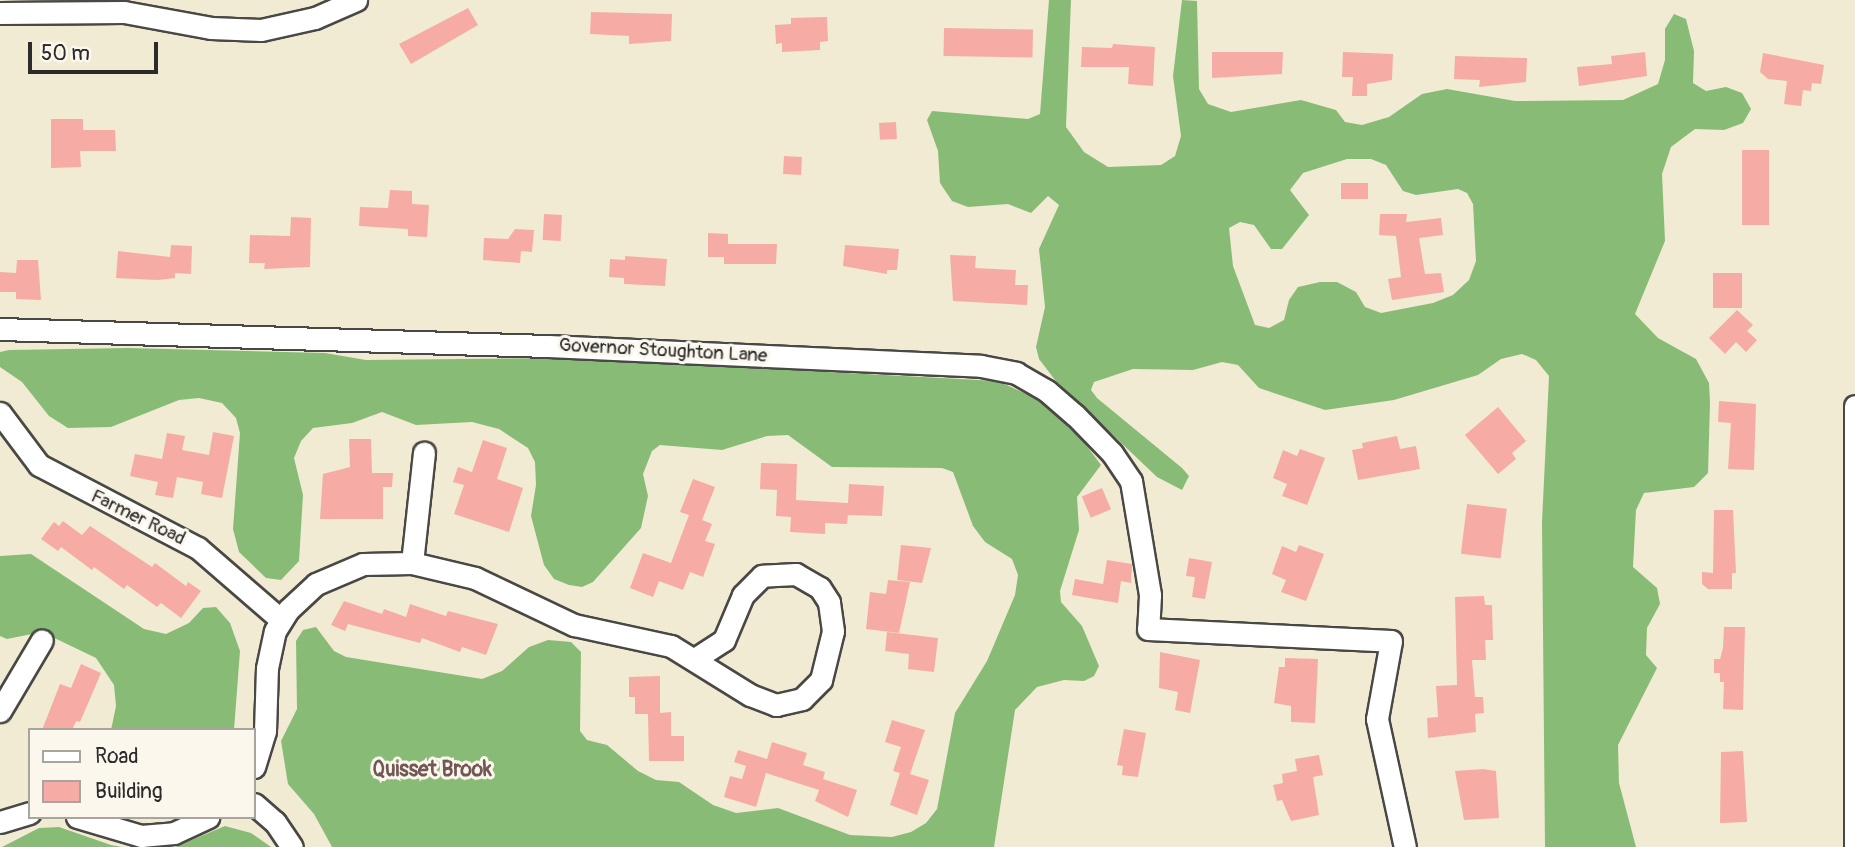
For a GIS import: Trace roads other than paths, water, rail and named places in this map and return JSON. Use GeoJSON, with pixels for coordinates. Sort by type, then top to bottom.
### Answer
{"type":"FeatureCollection","features":[{"type":"Feature","properties":{"kind":"street"},"geometry":{"type":"LineString","coordinates":[[0,13],[124,12],[211,28],[261,30],[305,21],[356,0]]}},
{"type":"Feature","properties":{"kind":"street","name":"Governor Stoughton Lane"},"geometry":{"type":"LineString","coordinates":[[0,329],[548,346],[1006,370],[1026,377],[1059,400],[1126,472],[1140,517],[1150,595],[1148,629],[1391,641],[1377,719],[1405,847]]}},
{"type":"Feature","properties":{"kind":"street"},"geometry":{"type":"LineString","coordinates":[[1855,406],[1855,847]]}},
{"type":"Feature","properties":{"kind":"street","name":"Farmer Road"},"geometry":{"type":"LineString","coordinates":[[0,413],[39,465],[198,548],[281,620]]}},
{"type":"Feature","properties":{"kind":"street"},"geometry":{"type":"LineString","coordinates":[[412,563],[424,453]]}},
{"type":"Feature","properties":{"kind":"street"},"geometry":{"type":"LineString","coordinates":[[256,760],[265,731],[268,656],[281,620],[306,592],[339,571],[376,562],[412,563],[468,575],[574,625],[648,638],[695,659],[768,703],[802,699],[816,688],[828,662],[833,620],[829,602],[813,582],[796,574],[762,576],[743,595],[724,640],[695,659]]}},
{"type":"Feature","properties":{"kind":"street"},"geometry":{"type":"LineString","coordinates":[[0,711],[42,640]]}},
{"type":"Feature","properties":{"kind":"street"},"geometry":{"type":"LineString","coordinates":[[256,806],[292,847]]}},
{"type":"Feature","properties":{"kind":"street"},"geometry":{"type":"LineString","coordinates":[[1,818],[28,813]]}},
{"type":"Feature","properties":{"kind":"street"},"geometry":{"type":"LineString","coordinates":[[83,819],[141,836],[174,833],[205,819]]}},
{"type":"Feature","properties":{"kind":"district","name":"Quisset Brook"},"geometry":{"type":"Point","coordinates":[432,770]}}]}
